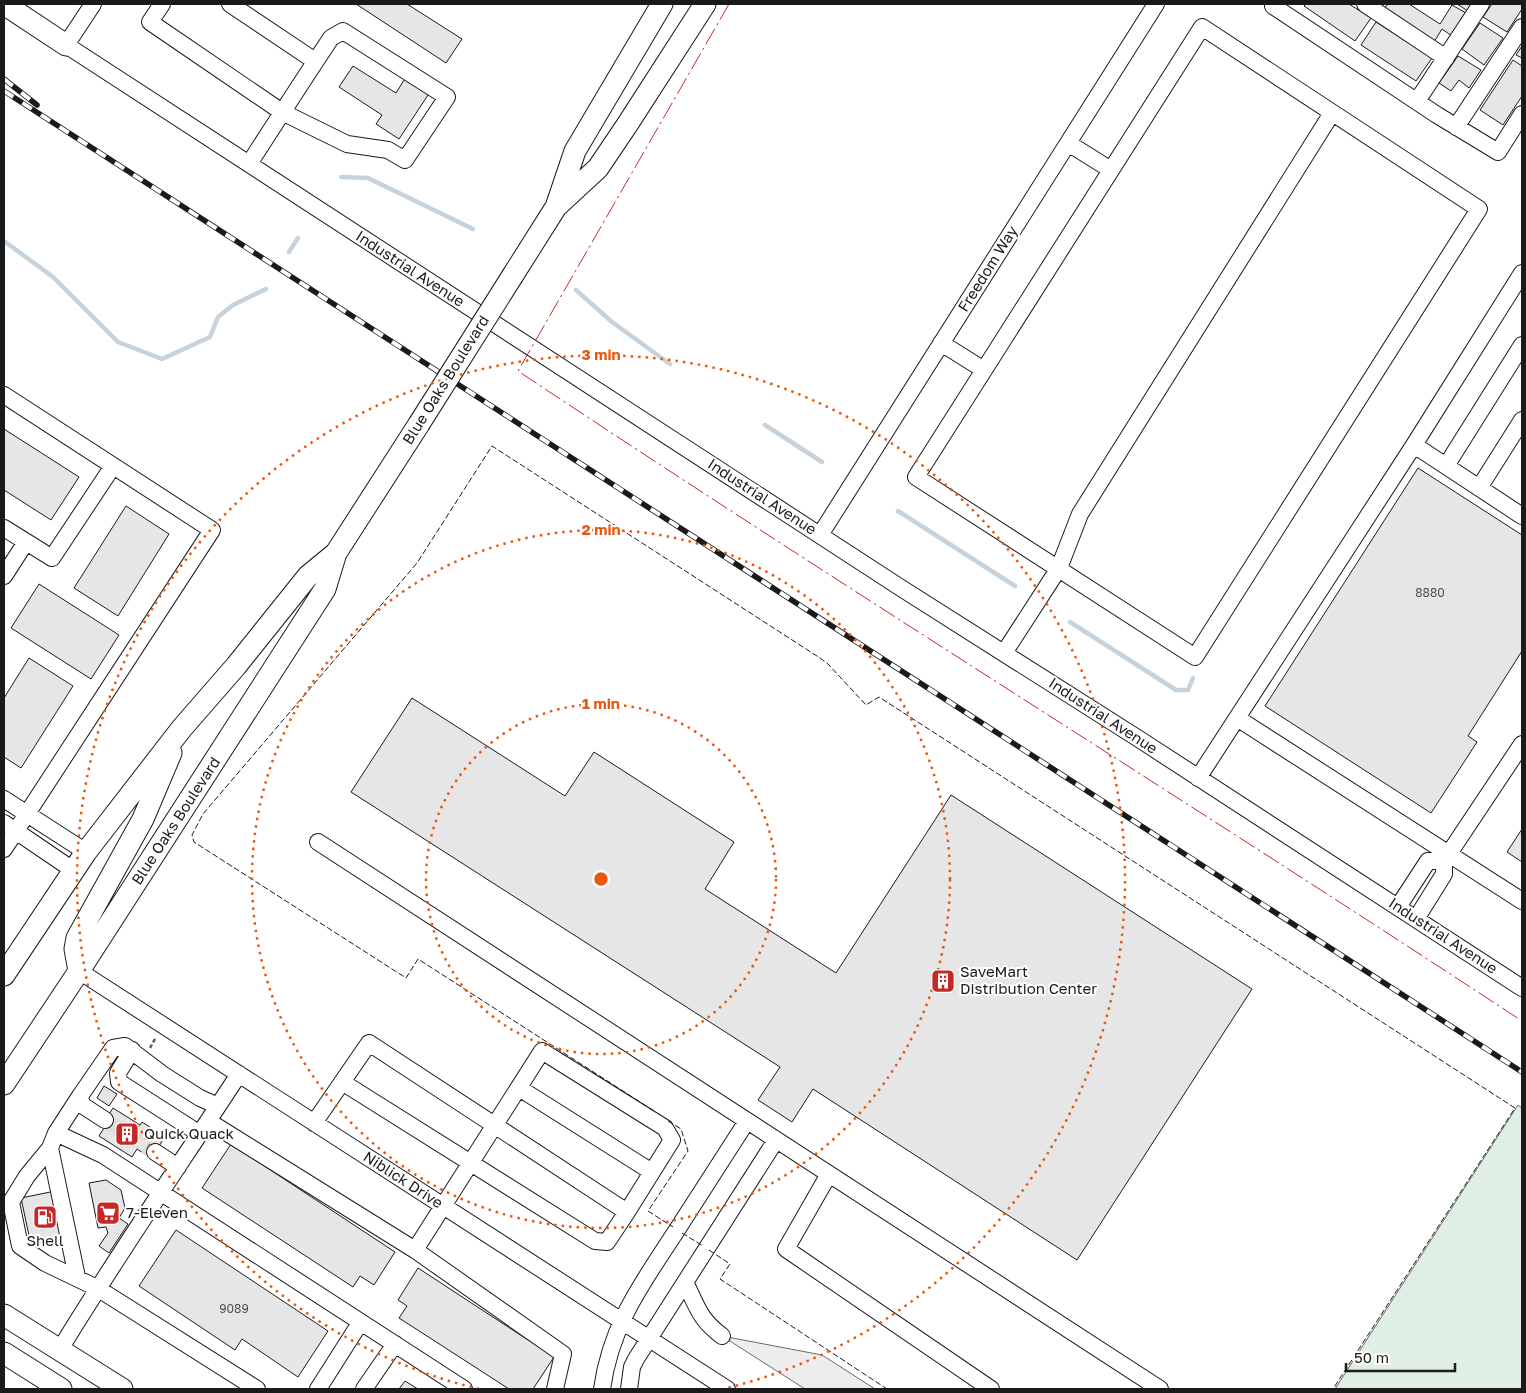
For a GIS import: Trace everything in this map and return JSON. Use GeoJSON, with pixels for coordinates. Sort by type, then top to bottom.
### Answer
{"type":"FeatureCollection","features":[{"type":"Feature","properties":{"kind":"main road","name":"Industrial Avenue"},"geometry":{"type":"LineString","coordinates":[[4,4],[66,45]]}},
{"type":"Feature","properties":{"kind":"main road","name":"Blue Oaks Boulevard"},"geometry":{"type":"LineString","coordinates":[[4,1084],[325,589],[336,553],[556,207],[575,151],[662,4]]}},
{"type":"Feature","properties":{"kind":"main road","name":"Blue Oaks Boulevard"},"geometry":{"type":"LineString","coordinates":[[556,207],[598,168],[705,4]]}},
{"type":"Feature","properties":{"kind":"main road","name":"Blue Oaks Boulevard"},"geometry":{"type":"LineString","coordinates":[[4,975],[73,870],[182,728],[242,660],[308,576],[336,553]]}},
{"type":"Feature","properties":{"kind":"main road"},"geometry":{"type":"LineString","coordinates":[[79,971],[75,949],[77,938],[143,819],[182,728]]}},
{"type":"Feature","properties":{"kind":"main road"},"geometry":{"type":"LineString","coordinates":[[4,1315],[58,1351],[122,1389]]}},
{"type":"Feature","properties":{"kind":"main road"},"geometry":{"type":"LineString","coordinates":[[4,1353],[61,1389]]}},
{"type":"Feature","properties":{"kind":"street"},"geometry":{"type":"LineString","coordinates":[[66,45],[93,4]]}},
{"type":"Feature","properties":{"kind":"street"},"geometry":{"type":"LineString","coordinates":[[162,4],[150,22],[282,112],[347,144],[388,150],[405,160],[447,97],[343,31],[330,38],[316,61],[282,112],[249,164]]}},
{"type":"Feature","properties":{"kind":"street"},"geometry":{"type":"LineString","coordinates":[[230,4],[316,61]]}},
{"type":"Feature","properties":{"kind":"street","name":"Freedom Way"},"geometry":{"type":"LineString","coordinates":[[820,535],[1156,4]]}},
{"type":"Feature","properties":{"kind":"street"},"geometry":{"type":"LineString","coordinates":[[1274,4],[1273,6],[1417,102],[1498,152],[1522,114]]}},
{"type":"Feature","properties":{"kind":"street"},"geometry":{"type":"LineString","coordinates":[[1365,4],[1446,58]]}},
{"type":"Feature","properties":{"kind":"street"},"geometry":{"type":"LineString","coordinates":[[1417,102],[1481,4]]}},
{"type":"Feature","properties":{"kind":"street"},"geometry":{"type":"LineString","coordinates":[[1202,27],[1479,209],[1195,657],[916,476],[1111,170],[1202,27]]}},
{"type":"Feature","properties":{"kind":"street"},"geometry":{"type":"LineString","coordinates":[[1456,126],[1522,27]]}},
{"type":"Feature","properties":{"kind":"street","name":"Industrial Avenue"},"geometry":{"type":"LineString","coordinates":[[66,45],[900,588],[1004,653],[1522,988]]}},
{"type":"Feature","properties":{"kind":"street"},"geometry":{"type":"LineString","coordinates":[[1004,653],[1059,568],[1080,514],[1332,113]]}},
{"type":"Feature","properties":{"kind":"street"},"geometry":{"type":"LineString","coordinates":[[1068,143],[1111,170]]}},
{"type":"Feature","properties":{"kind":"street"},"geometry":{"type":"LineString","coordinates":[[1198,778],[1414,445],[1522,273]]}},
{"type":"Feature","properties":{"kind":"street"},"geometry":{"type":"LineString","coordinates":[[942,343],[984,370]]}},
{"type":"Feature","properties":{"kind":"street"},"geometry":{"type":"LineString","coordinates":[[1446,466],[1522,345]]}},
{"type":"Feature","properties":{"kind":"street"},"geometry":{"type":"LineString","coordinates":[[4,395],[212,530],[27,814],[10,827],[4,849]]}},
{"type":"Feature","properties":{"kind":"street"},"geometry":{"type":"LineString","coordinates":[[1479,488],[1522,420]]}},
{"type":"Feature","properties":{"kind":"street"},"geometry":{"type":"LineString","coordinates":[[1414,445],[1522,516]]}},
{"type":"Feature","properties":{"kind":"street"},"geometry":{"type":"LineString","coordinates":[[4,528],[52,558],[113,466]]}},
{"type":"Feature","properties":{"kind":"street"},"geometry":{"type":"LineString","coordinates":[[4,576],[26,542]]}},
{"type":"Feature","properties":{"kind":"street"},"geometry":{"type":"LineString","coordinates":[[1237,718],[1447,858],[1522,901]]}},
{"type":"Feature","properties":{"kind":"street"},"geometry":{"type":"LineString","coordinates":[[1416,919],[1444,874],[1447,858],[1522,744]]}},
{"type":"Feature","properties":{"kind":"street"},"geometry":{"type":"LineString","coordinates":[[4,798],[86,852]]}},
{"type":"Feature","properties":{"kind":"street"},"geometry":{"type":"LineString","coordinates":[[10,827],[73,870]]}},
{"type":"Feature","properties":{"kind":"street"},"geometry":{"type":"LineString","coordinates":[[318,842],[1160,1389]]}},
{"type":"Feature","properties":{"kind":"street"},"geometry":{"type":"LineString","coordinates":[[1398,907],[1428,861],[1447,858]]}},
{"type":"Feature","properties":{"kind":"street","name":"Niblick Drive"},"geometry":{"type":"LineString","coordinates":[[79,971],[726,1389]]}},
{"type":"Feature","properties":{"kind":"street"},"geometry":{"type":"LineString","coordinates":[[314,1123],[369,1043],[628,1212]]}},
{"type":"Feature","properties":{"kind":"street"},"geometry":{"type":"LineString","coordinates":[[218,1106],[200,1098],[142,1060],[125,1046],[113,1048],[11,1202],[20,1246],[45,1263],[97,1288],[257,1389]]}},
{"type":"Feature","properties":{"kind":"street"},"geometry":{"type":"LineString","coordinates":[[132,1050],[118,1073],[119,1082],[204,1128],[415,1250],[563,1354],[555,1389]]}},
{"type":"Feature","properties":{"kind":"street"},"geometry":{"type":"LineString","coordinates":[[342,1082],[471,1162],[595,1241],[607,1242],[628,1212],[672,1140],[665,1128],[542,1051],[519,1088],[494,1125],[471,1162],[442,1206],[415,1250]]}},
{"type":"Feature","properties":{"kind":"street"},"geometry":{"type":"LineString","coordinates":[[58,1351],[97,1288],[162,1193],[239,1074]]}},
{"type":"Feature","properties":{"kind":"street"},"geometry":{"type":"LineString","coordinates":[[519,1088],[652,1172]]}},
{"type":"Feature","properties":{"kind":"street"},"geometry":{"type":"LineString","coordinates":[[80,1096],[82,1105],[105,1120]]}},
{"type":"Feature","properties":{"kind":"street"},"geometry":{"type":"LineString","coordinates":[[602,1389],[606,1362],[629,1304],[747,1121]]}},
{"type":"Feature","properties":{"kind":"street"},"geometry":{"type":"LineString","coordinates":[[629,1389],[632,1367],[648,1339],[776,1140]]}},
{"type":"Feature","properties":{"kind":"street"},"geometry":{"type":"LineString","coordinates":[[53,1141],[104,1155],[464,1389]]}},
{"type":"Feature","properties":{"kind":"street"},"geometry":{"type":"LineString","coordinates":[[53,1141],[77,1277]]}},
{"type":"Feature","properties":{"kind":"street"},"geometry":{"type":"LineString","coordinates":[[155,1152],[178,1167]]}},
{"type":"Feature","properties":{"kind":"street"},"geometry":{"type":"LineString","coordinates":[[829,1174],[786,1250],[991,1389]]}},
{"type":"Feature","properties":{"kind":"street"},"geometry":{"type":"LineString","coordinates":[[685,1282],[702,1318],[722,1336]]}},
{"type":"Feature","properties":{"kind":"street"},"geometry":{"type":"LineString","coordinates":[[318,1389],[360,1323]]}},
{"type":"Feature","properties":{"kind":"street"},"geometry":{"type":"LineString","coordinates":[[364,1389],[395,1344]]}},
{"type":"Feature","properties":{"kind":"green space"},"geometry":{"type":"Polygon","coordinates":[[[1518,1105],[1522,1108],[1522,1389],[1335,1389],[1518,1105]]]}},
{"type":"Feature","properties":{"kind":"shaded area"},"geometry":{"type":"Polygon","coordinates":[[[722,1336],[822,1355],[875,1389],[805,1389],[722,1336]]]}},
{"type":"Feature","properties":{"kind":"building"},"geometry":{"type":"Polygon","coordinates":[[[356,4],[407,4],[462,39],[446,63],[356,4]]]}},
{"type":"Feature","properties":{"kind":"building"},"geometry":{"type":"Polygon","coordinates":[[[1306,4],[1349,4],[1371,18],[1355,41],[1304,6],[1306,4]]]}},
{"type":"Feature","properties":{"kind":"building"},"geometry":{"type":"Polygon","coordinates":[[[1388,4],[1409,4],[1440,24],[1452,5],[1466,13],[1452,36],[1442,29],[1434,42],[1384,9],[1388,4]]]}},
{"type":"Feature","properties":{"kind":"building"},"geometry":{"type":"Polygon","coordinates":[[[1457,4],[1477,4],[1471,13],[1457,4]]]}},
{"type":"Feature","properties":{"kind":"building"},"geometry":{"type":"Polygon","coordinates":[[[1492,4],[1522,4],[1522,9],[1507,32],[1483,17],[1492,4]]]}},
{"type":"Feature","properties":{"kind":"building"},"geometry":{"type":"Polygon","coordinates":[[[1376,22],[1432,58],[1416,81],[1361,45],[1376,22]]]}},
{"type":"Feature","properties":{"kind":"building"},"geometry":{"type":"Polygon","coordinates":[[[1480,23],[1503,38],[1484,65],[1462,49],[1480,23]]]}},
{"type":"Feature","properties":{"kind":"building"},"geometry":{"type":"Polygon","coordinates":[[[1522,46],[1522,58],[1516,55],[1522,46]]]}},
{"type":"Feature","properties":{"kind":"building"},"geometry":{"type":"Polygon","coordinates":[[[1458,56],[1481,70],[1469,88],[1459,80],[1451,91],[1439,83],[1458,56]]]}},
{"type":"Feature","properties":{"kind":"building"},"geometry":{"type":"Polygon","coordinates":[[[1513,60],[1522,66],[1522,96],[1503,125],[1480,110],[1513,60]]]}},
{"type":"Feature","properties":{"kind":"building"},"geometry":{"type":"Polygon","coordinates":[[[353,66],[396,93],[406,77],[430,92],[399,139],[376,124],[382,115],[339,87],[353,66]]]}},
{"type":"Feature","properties":{"kind":"building"},"geometry":{"type":"Polygon","coordinates":[[[4,429],[79,477],[51,520],[4,490],[4,429]]]}},
{"type":"Feature","properties":{"kind":"building"},"geometry":{"type":"Polygon","coordinates":[[[1418,468],[1522,535],[1522,651],[1468,736],[1477,742],[1431,813],[1265,706],[1418,468]]]}},
{"type":"Feature","properties":{"kind":"building"},"geometry":{"type":"Polygon","coordinates":[[[126,506],[169,534],[118,616],[74,588],[126,506]]]}},
{"type":"Feature","properties":{"kind":"building"},"geometry":{"type":"Polygon","coordinates":[[[39,584],[119,635],[91,679],[11,628],[39,584]]]}},
{"type":"Feature","properties":{"kind":"building"},"geometry":{"type":"Polygon","coordinates":[[[29,658],[73,686],[21,768],[4,757],[4,698],[29,658]]]}},
{"type":"Feature","properties":{"kind":"building","name":"SaveMart Distribution Center"},"geometry":{"type":"Polygon","coordinates":[[[412,698],[565,796],[594,752],[734,842],[705,889],[836,973],[951,795],[1252,989],[1077,1260],[813,1089],[792,1122],[758,1100],[780,1067],[351,792],[412,698]]]}},
{"type":"Feature","properties":{"kind":"building"},"geometry":{"type":"Polygon","coordinates":[[[1522,829],[1522,862],[1507,852],[1522,829]]]}},
{"type":"Feature","properties":{"kind":"building"},"geometry":{"type":"Polygon","coordinates":[[[104,1086],[117,1094],[109,1106],[97,1098],[104,1086]]]}},
{"type":"Feature","properties":{"kind":"building","name":"Quick Quack"},"geometry":{"type":"Polygon","coordinates":[[[113,1108],[140,1125],[142,1122],[150,1127],[148,1131],[163,1140],[151,1158],[137,1149],[132,1157],[99,1136],[104,1128],[101,1126],[113,1108]]]}},
{"type":"Feature","properties":{"kind":"building"},"geometry":{"type":"Polygon","coordinates":[[[231,1144],[395,1252],[374,1285],[360,1276],[353,1287],[202,1188],[231,1144]]]}},
{"type":"Feature","properties":{"kind":"building","name":"7-Eleven"},"geometry":{"type":"Polygon","coordinates":[[[106,1180],[121,1190],[125,1208],[119,1218],[128,1224],[109,1253],[99,1246],[108,1233],[106,1227],[98,1228],[89,1183],[106,1180]]]}},
{"type":"Feature","properties":{"kind":"building","name":"Shell"},"geometry":{"type":"Polygon","coordinates":[[[60,1190],[69,1236],[31,1245],[21,1198],[60,1190]]]}},
{"type":"Feature","properties":{"kind":"building"},"geometry":{"type":"Polygon","coordinates":[[[176,1230],[328,1331],[298,1377],[242,1339],[235,1350],[139,1286],[176,1230]]]}},
{"type":"Feature","properties":{"kind":"building"},"geometry":{"type":"Polygon","coordinates":[[[418,1268],[554,1357],[533,1389],[509,1389],[399,1318],[407,1306],[398,1300],[418,1268]]]}},
{"type":"Feature","properties":{"kind":"building"},"geometry":{"type":"Polygon","coordinates":[[[405,1381],[418,1389],[399,1389],[405,1381]]]}},
{"type":"Feature","properties":{"kind":"waterway"},"geometry":{"type":"LineString","coordinates":[[341,177],[368,178],[473,229]]}},
{"type":"Feature","properties":{"kind":"waterway"},"geometry":{"type":"LineString","coordinates":[[289,252],[298,238]]}},
{"type":"Feature","properties":{"kind":"waterway"},"geometry":{"type":"LineString","coordinates":[[4,241],[53,277],[118,342],[162,359],[210,337],[218,317],[233,305],[266,289]]}},
{"type":"Feature","properties":{"kind":"waterway"},"geometry":{"type":"LineString","coordinates":[[576,290],[612,322],[670,364]]}},
{"type":"Feature","properties":{"kind":"waterway"},"geometry":{"type":"LineString","coordinates":[[765,425],[822,462]]}},
{"type":"Feature","properties":{"kind":"waterway"},"geometry":{"type":"LineString","coordinates":[[898,511],[1015,586]]}},
{"type":"Feature","properties":{"kind":"waterway"},"geometry":{"type":"LineString","coordinates":[[1070,622],[1176,690],[1188,690],[1193,678]]}},
{"type":"Feature","properties":{"kind":"tunnel"},"geometry":{"type":"LineString","coordinates":[[105,1120],[155,1152]]}},
{"type":"Feature","properties":{"kind":"railway"},"geometry":{"type":"LineString","coordinates":[[4,79],[37,105]]}},
{"type":"Feature","properties":{"kind":"railway"},"geometry":{"type":"LineString","coordinates":[[4,91],[1522,1072]]}},
{"type":"Feature","properties":{"kind":"fence"},"geometry":{"type":"LineString","coordinates":[[654,1111],[418,959],[406,978],[194,842],[192,835],[203,814],[417,563],[492,446],[820,658],[828,664],[866,705],[879,697],[1515,1108],[1333,1389]]}},
{"type":"Feature","properties":{"kind":"fence"},"geometry":{"type":"LineString","coordinates":[[668,1121],[681,1129],[688,1151],[648,1211],[673,1227]]}},
{"type":"Feature","properties":{"kind":"fence"},"geometry":{"type":"LineString","coordinates":[[682,1233],[703,1246]]}},
{"type":"Feature","properties":{"kind":"fence"},"geometry":{"type":"LineString","coordinates":[[709,1250],[730,1264],[720,1279],[887,1389]]}},
{"type":"Feature","properties":{"kind":"power"},"geometry":{"type":"LineString","coordinates":[[729,4],[518,371],[768,535],[1522,1021]]}},
{"type":"Feature","properties":{"kind":"place","name":"SaveMart Distribution Center"},"geometry":{"type":"Point","coordinates":[943,981]}},
{"type":"Feature","properties":{"kind":"place","name":"Quick Quack"},"geometry":{"type":"Point","coordinates":[127,1134]}},
{"type":"Feature","properties":{"kind":"place","name":"7-Eleven"},"geometry":{"type":"Point","coordinates":[108,1213]}},
{"type":"Feature","properties":{"kind":"place","name":"Shell"},"geometry":{"type":"Point","coordinates":[45,1217]}}]}
